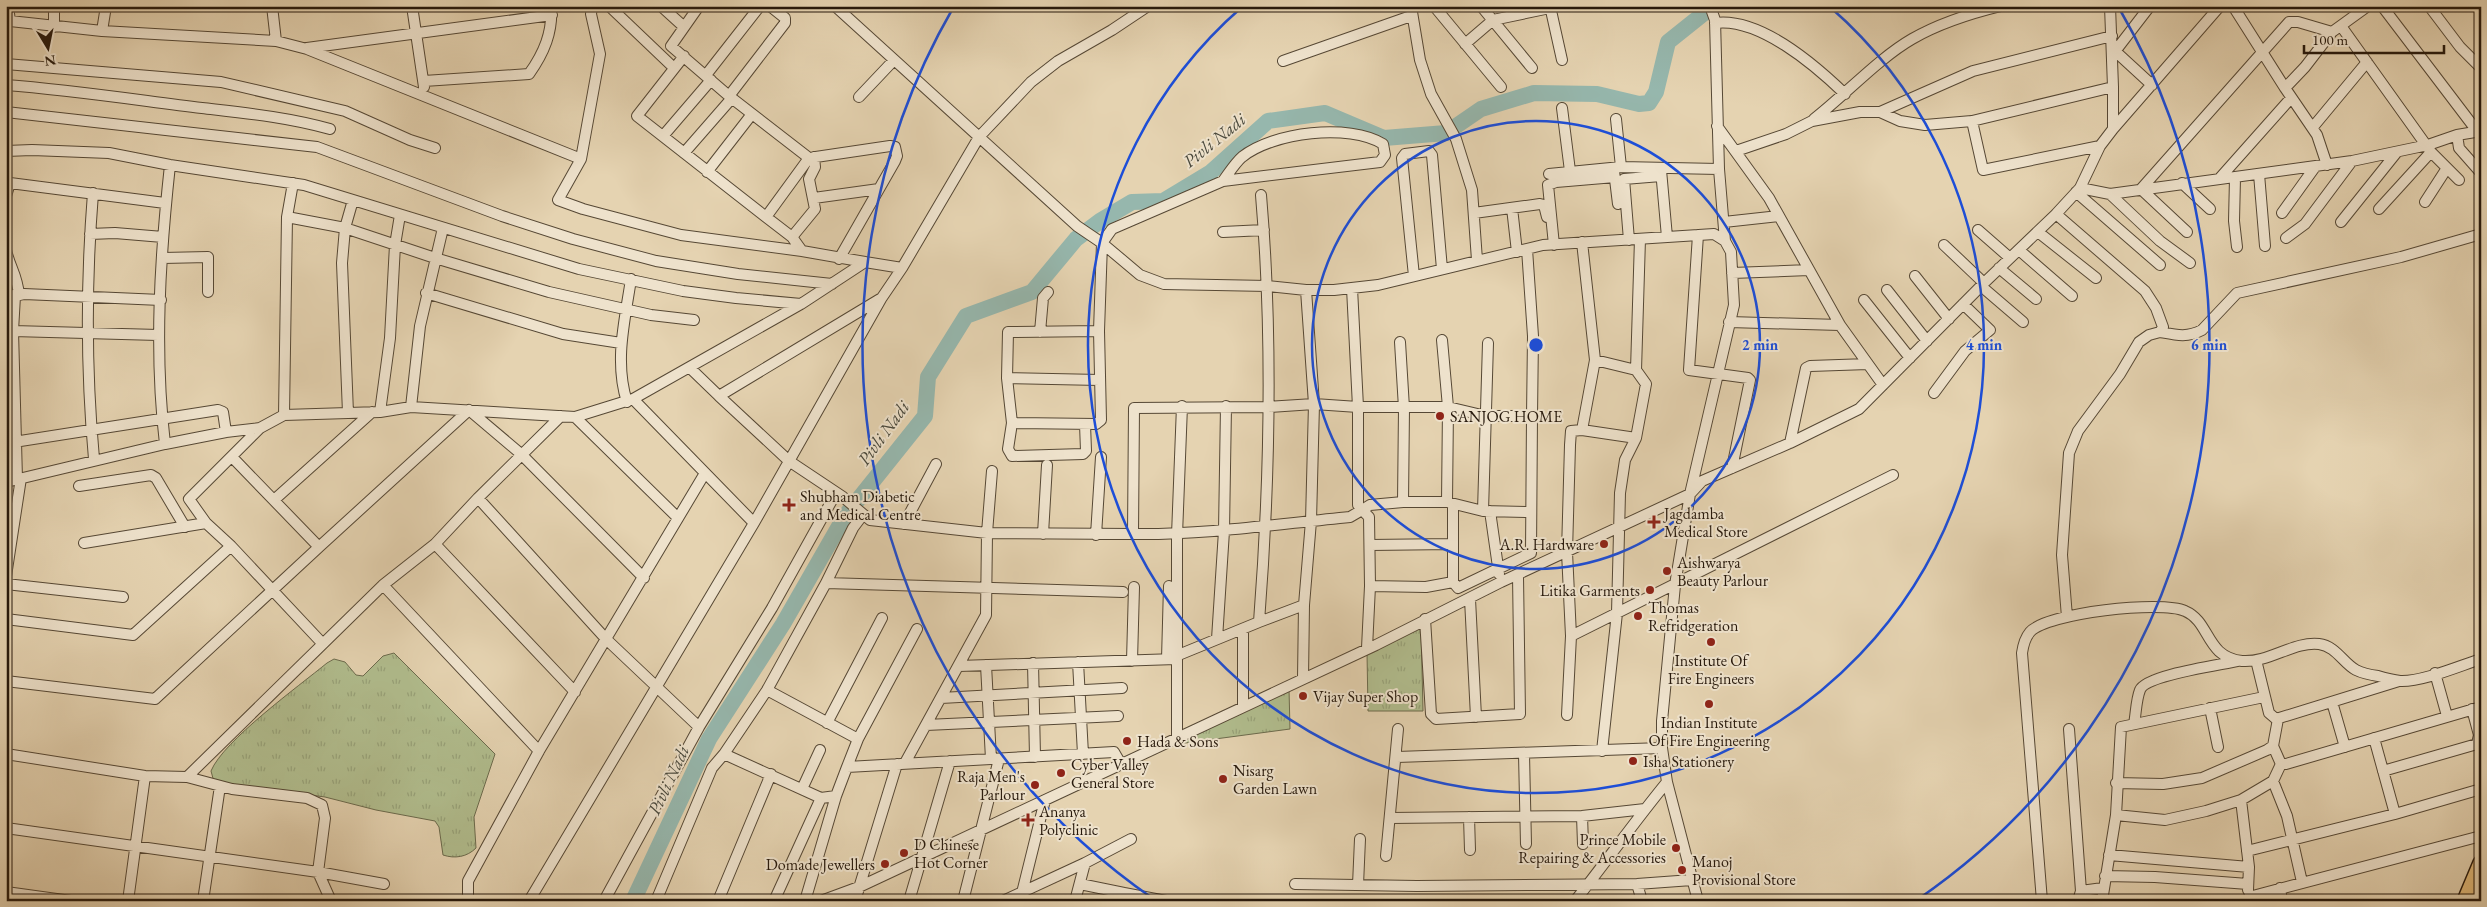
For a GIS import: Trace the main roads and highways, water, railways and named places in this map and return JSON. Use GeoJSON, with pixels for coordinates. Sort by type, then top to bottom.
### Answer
{"type":"FeatureCollection","features":[{"type":"Feature","properties":{"kind":"highway"},"geometry":{"type":"LineString","coordinates":[[2465,901],[2481,863]]}},
{"type":"Feature","properties":{"kind":"waterway","name":"Pivli Nadi"},"geometry":{"type":"LineString","coordinates":[[633,901],[709,739],[783,624],[845,516],[925,416],[928,377],[966,316],[1032,292],[1076,239],[1100,221],[1132,202],[1163,201],[1211,172],[1268,121],[1325,113],[1384,138],[1446,133],[1481,109],[1534,93],[1597,94],[1639,104],[1649,103],[1656,92],[1668,42],[1713,6]]}},
{"type":"Feature","properties":{"kind":"place","name":"SANJOG HOME"},"geometry":{"type":"Point","coordinates":[1440,416]}},
{"type":"Feature","properties":{"kind":"place","name":"Shubham Diabetic and Medical Centre"},"geometry":{"type":"Point","coordinates":[789,505]}},
{"type":"Feature","properties":{"kind":"place","name":"Jagdamba Medical Store"},"geometry":{"type":"Point","coordinates":[1654,522]}},
{"type":"Feature","properties":{"kind":"place","name":"A.R. Hardware"},"geometry":{"type":"Point","coordinates":[1604,544]}},
{"type":"Feature","properties":{"kind":"place","name":"Aishwarya Beauty Parlour"},"geometry":{"type":"Point","coordinates":[1667,571]}},
{"type":"Feature","properties":{"kind":"place","name":"Litika Garments"},"geometry":{"type":"Point","coordinates":[1650,590]}},
{"type":"Feature","properties":{"kind":"place","name":"Thomas Refridgeration"},"geometry":{"type":"Point","coordinates":[1638,616]}},
{"type":"Feature","properties":{"kind":"place","name":"Institute Of Fire Engineers"},"geometry":{"type":"Point","coordinates":[1711,642]}},
{"type":"Feature","properties":{"kind":"place","name":"Vijay Super Shop"},"geometry":{"type":"Point","coordinates":[1303,696]}},
{"type":"Feature","properties":{"kind":"place","name":"Indian Institute Of Fire Engineering"},"geometry":{"type":"Point","coordinates":[1709,704]}},
{"type":"Feature","properties":{"kind":"place","name":"Hada & Sons"},"geometry":{"type":"Point","coordinates":[1127,741]}},
{"type":"Feature","properties":{"kind":"place","name":"Isha Stationery"},"geometry":{"type":"Point","coordinates":[1633,761]}},
{"type":"Feature","properties":{"kind":"place","name":"Cyber Valley General Store"},"geometry":{"type":"Point","coordinates":[1061,773]}},
{"type":"Feature","properties":{"kind":"place","name":"Nisarg Garden Lawn"},"geometry":{"type":"Point","coordinates":[1223,779]}},
{"type":"Feature","properties":{"kind":"place","name":"Raja Men's Parlour"},"geometry":{"type":"Point","coordinates":[1035,785]}},
{"type":"Feature","properties":{"kind":"place","name":"Ananya Polyclinic"},"geometry":{"type":"Point","coordinates":[1028,820]}},
{"type":"Feature","properties":{"kind":"place","name":"Prince Mobile Repairing & Accessories"},"geometry":{"type":"Point","coordinates":[1676,848]}},
{"type":"Feature","properties":{"kind":"place","name":"D Chinese Hot Corner"},"geometry":{"type":"Point","coordinates":[904,853]}},
{"type":"Feature","properties":{"kind":"place","name":"Domade Jewellers"},"geometry":{"type":"Point","coordinates":[885,864]}},
{"type":"Feature","properties":{"kind":"place","name":"Manoj Provisional Store"},"geometry":{"type":"Point","coordinates":[1682,870]}}]}
